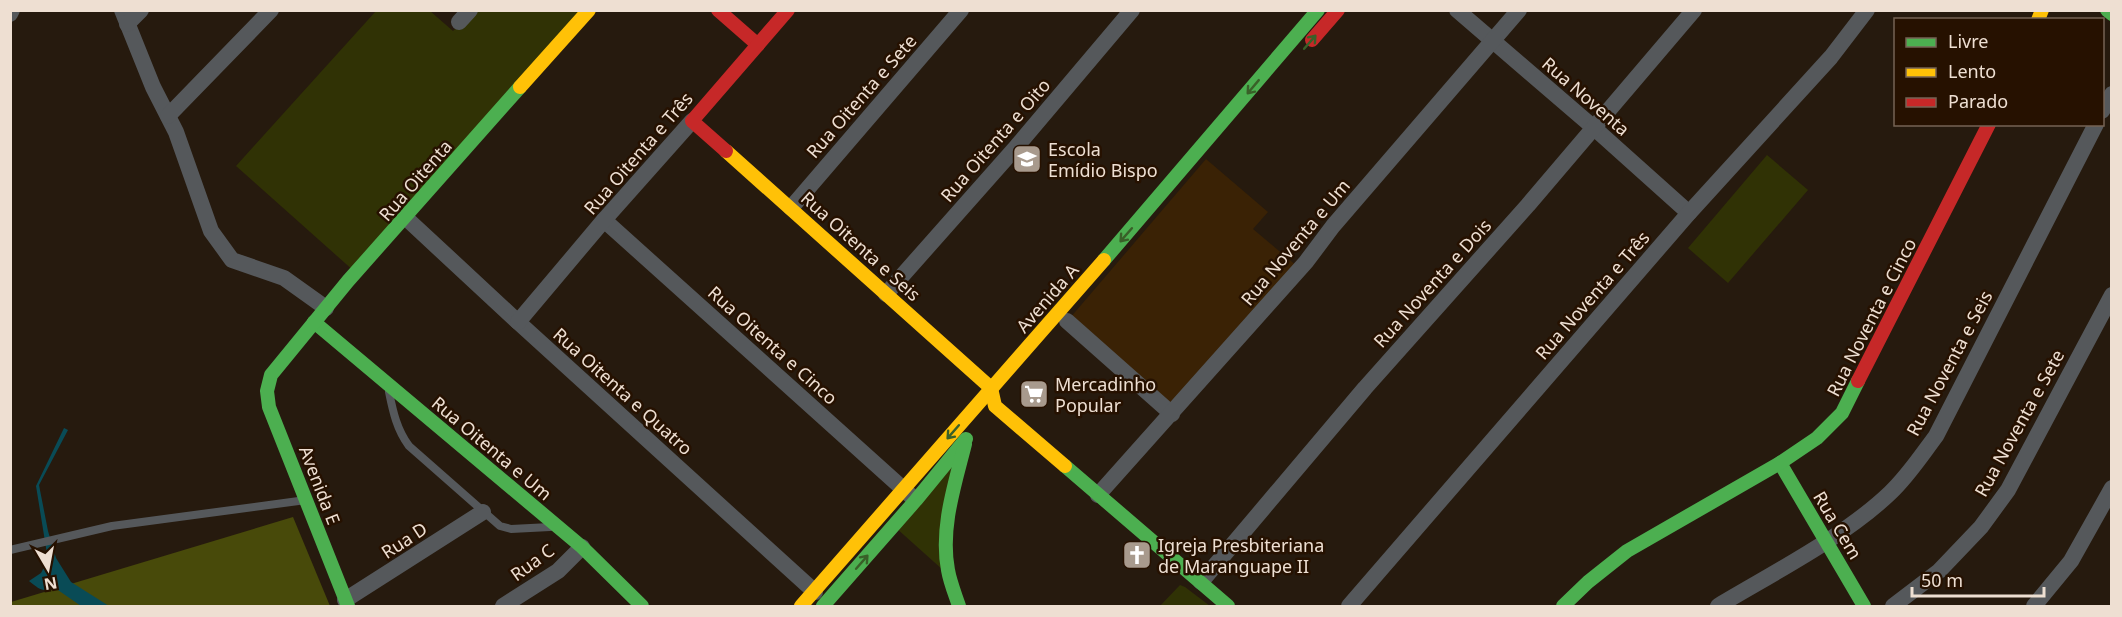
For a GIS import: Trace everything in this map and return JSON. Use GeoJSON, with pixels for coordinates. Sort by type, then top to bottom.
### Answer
{"type":"FeatureCollection","features":[{"type":"Feature","properties":{"kind":"street"},"geometry":{"type":"LineString","coordinates":[[141,10],[125,17],[149,78],[185,156],[211,231],[232,260],[284,278],[326,308]]}},
{"type":"Feature","properties":{"kind":"street"},"geometry":{"type":"LineString","coordinates":[[168,116],[272,10]]}},
{"type":"Feature","properties":{"kind":"street","name":"Rua Oitenta"},"geometry":{"type":"LineString","coordinates":[[271,375],[326,308],[589,10]]}},
{"type":"Feature","properties":{"kind":"street"},"geometry":{"type":"LineString","coordinates":[[718,10],[758,45]]}},
{"type":"Feature","properties":{"kind":"street","name":"Rua Oitenta e Três"},"geometry":{"type":"LineString","coordinates":[[518,322],[788,10]]}},
{"type":"Feature","properties":{"kind":"street","name":"Rua Oitenta e Sete"},"geometry":{"type":"LineString","coordinates":[[791,208],[961,10]]}},
{"type":"Feature","properties":{"kind":"street","name":"Rua Oitenta e Oito"},"geometry":{"type":"LineString","coordinates":[[886,294],[1017,146],[1132,10]]}},
{"type":"Feature","properties":{"kind":"street","name":"Avenida A"},"geometry":{"type":"LineString","coordinates":[[819,599],[903,489],[1162,194],[1318,10]]}},
{"type":"Feature","properties":{"kind":"street"},"geometry":{"type":"LineString","coordinates":[[1300,54],[1338,10]]}},
{"type":"Feature","properties":{"kind":"street","name":"Rua Noventa"},"geometry":{"type":"LineString","coordinates":[[1457,10],[1689,213]]}},
{"type":"Feature","properties":{"kind":"street","name":"Rua Noventa e Um"},"geometry":{"type":"LineString","coordinates":[[1098,495],[1306,262],[1333,226],[1519,10]]}},
{"type":"Feature","properties":{"kind":"street","name":"Rua Noventa e Dois"},"geometry":{"type":"LineString","coordinates":[[1201,582],[1365,388],[1528,205],[1694,10]]}},
{"type":"Feature","properties":{"kind":"street","name":"Rua Noventa e Três"},"geometry":{"type":"LineString","coordinates":[[1349,606],[1689,213],[1831,57],[1866,10]]}},
{"type":"Feature","properties":{"kind":"street"},"geometry":{"type":"LineString","coordinates":[[2107,10],[2112,14]]}},
{"type":"Feature","properties":{"kind":"street"},"geometry":{"type":"LineString","coordinates":[[2104,109],[2112,94]]}},
{"type":"Feature","properties":{"kind":"street","name":"Avenida A"},"geometry":{"type":"LineString","coordinates":[[999,401],[1254,106]]}},
{"type":"Feature","properties":{"kind":"street","name":"Rua Oitenta e Seis"},"geometry":{"type":"LineString","coordinates":[[692,120],[991,388]]}},
{"type":"Feature","properties":{"kind":"street","name":"Rua Noventa e Cinco"},"geometry":{"type":"LineString","coordinates":[[1563,606],[1588,582],[1627,551],[1780,463],[1817,438],[1842,413],[1988,126]]}},
{"type":"Feature","properties":{"kind":"street","name":"Rua Noventa e Seis"},"geometry":{"type":"LineString","coordinates":[[1718,606],[1827,540],[1889,494],[1913,467],[1936,436],[2095,126]]}},
{"type":"Feature","properties":{"kind":"street","name":"Rua Oitenta e Quatro"},"geometry":{"type":"LineString","coordinates":[[406,218],[819,599]]}},
{"type":"Feature","properties":{"kind":"street","name":"Rua Oitenta e Cinco"},"geometry":{"type":"LineString","coordinates":[[604,220],[916,500]]}},
{"type":"Feature","properties":{"kind":"street","name":"Rua Noventa e Sete"},"geometry":{"type":"LineString","coordinates":[[1893,606],[1939,572],[1981,527],[2008,490],[2112,295]]}},
{"type":"Feature","properties":{"kind":"street"},"geometry":{"type":"LineString","coordinates":[[1068,321],[1172,414]]}},
{"type":"Feature","properties":{"kind":"street","name":"Rua Oitenta e Um"},"geometry":{"type":"LineString","coordinates":[[314,322],[582,548],[642,606]]}},
{"type":"Feature","properties":{"kind":"street","name":"Avenida E"},"geometry":{"type":"LineString","coordinates":[[271,375],[267,391],[269,407],[346,603]]}},
{"type":"Feature","properties":{"kind":"street"},"geometry":{"type":"LineString","coordinates":[[991,388],[999,401],[1098,495],[1228,606]]}},
{"type":"Feature","properties":{"kind":"street","name":"Avenida A"},"geometry":{"type":"LineString","coordinates":[[801,606],[819,599],[916,500],[970,435],[947,527],[947,567],[959,606]]}},
{"type":"Feature","properties":{"kind":"street","name":"Rua Cem"},"geometry":{"type":"LineString","coordinates":[[1780,463],[1864,606]]}},
{"type":"Feature","properties":{"kind":"street"},"geometry":{"type":"LineString","coordinates":[[2034,606],[2071,561],[2112,488]]}},
{"type":"Feature","properties":{"kind":"street","name":"Rua D"},"geometry":{"type":"LineString","coordinates":[[346,603],[483,512]]}},
{"type":"Feature","properties":{"kind":"street","name":"Rua C"},"geometry":{"type":"LineString","coordinates":[[503,606],[558,571],[582,548]]}},
{"type":"Feature","properties":{"kind":"lane"},"geometry":{"type":"LineString","coordinates":[[387,383],[394,415],[401,435],[409,446],[483,512],[500,525],[511,529],[556,526]]}},
{"type":"Feature","properties":{"kind":"lane"},"geometry":{"type":"LineString","coordinates":[[10,550],[112,526],[307,500]]}},
{"type":"Feature","properties":{"kind":"shaded area"},"geometry":{"type":"Polygon","coordinates":[[[376,11],[430,11],[453,31],[474,11],[590,11],[355,272],[236,166],[376,11]]]}},
{"type":"Feature","properties":{"kind":"shaded area"},"geometry":{"type":"Polygon","coordinates":[[[1767,155],[1808,190],[1728,283],[1688,248],[1767,155]]]}},
{"type":"Feature","properties":{"kind":"shaded area"},"geometry":{"type":"Polygon","coordinates":[[[1206,159],[1268,212],[1253,229],[1298,267],[1174,409],[1070,318],[1206,159]]]}},
{"type":"Feature","properties":{"kind":"shaded area"},"geometry":{"type":"Polygon","coordinates":[[[964,443],[943,570],[895,527],[964,443]]]}},
{"type":"Feature","properties":{"kind":"shaded area"},"geometry":{"type":"Polygon","coordinates":[[[293,517],[330,606],[11,606],[11,602],[293,517]]]}},
{"type":"Feature","properties":{"kind":"shaded area"},"geometry":{"type":"Polygon","coordinates":[[[1180,585],[1185,587],[1210,606],[1160,606],[1180,585]]]}},
{"type":"Feature","properties":{"kind":"water"},"geometry":{"type":"Polygon","coordinates":[[[64,428],[68,430],[39,485],[48,531],[56,558],[71,582],[109,606],[81,606],[55,588],[41,589],[29,581],[41,573],[48,560],[36,486],[64,428]]]}},
{"type":"Feature","properties":{"kind":"traffic: fast"},"geometry":{"type":"LineString","coordinates":[[1104,260],[1318,10]]}},
{"type":"Feature","properties":{"kind":"traffic: fast"},"geometry":{"type":"LineString","coordinates":[[2107,10],[2112,14]]}},
{"type":"Feature","properties":{"kind":"traffic: fast"},"geometry":{"type":"LineString","coordinates":[[348,606],[269,407],[267,391],[271,375],[348,281],[520,87]]}},
{"type":"Feature","properties":{"kind":"traffic: fast"},"geometry":{"type":"LineString","coordinates":[[314,322],[582,547],[642,606]]}},
{"type":"Feature","properties":{"kind":"traffic: fast"},"geometry":{"type":"LineString","coordinates":[[1563,606],[1588,582],[1627,551],[1780,463],[1817,438],[1842,413],[1858,381]]}},
{"type":"Feature","properties":{"kind":"traffic: fast"},"geometry":{"type":"LineString","coordinates":[[823,606],[966,439]]}},
{"type":"Feature","properties":{"kind":"traffic: fast"},"geometry":{"type":"LineString","coordinates":[[959,606],[948,570],[946,538],[953,490],[965,444]]}},
{"type":"Feature","properties":{"kind":"traffic: fast"},"geometry":{"type":"LineString","coordinates":[[1780,463],[1864,606]]}},
{"type":"Feature","properties":{"kind":"traffic: fast"},"geometry":{"type":"LineString","coordinates":[[1065,466],[1228,606]]}},
{"type":"Feature","properties":{"kind":"traffic: slow"},"geometry":{"type":"LineString","coordinates":[[520,87],[589,10]]}},
{"type":"Feature","properties":{"kind":"traffic: slow"},"geometry":{"type":"LineString","coordinates":[[2039,18],[2042,10]]}},
{"type":"Feature","properties":{"kind":"traffic: slow"},"geometry":{"type":"LineString","coordinates":[[726,151],[991,388],[995,406],[1065,466]]}},
{"type":"Feature","properties":{"kind":"traffic: slow"},"geometry":{"type":"LineString","coordinates":[[801,606],[1104,260]]}},
{"type":"Feature","properties":{"kind":"traffic: jam"},"geometry":{"type":"LineString","coordinates":[[718,10],[758,45]]}},
{"type":"Feature","properties":{"kind":"traffic: jam"},"geometry":{"type":"LineString","coordinates":[[726,151],[692,121],[788,10]]}},
{"type":"Feature","properties":{"kind":"traffic: jam"},"geometry":{"type":"LineString","coordinates":[[1312,40],[1338,10]]}},
{"type":"Feature","properties":{"kind":"traffic: jam"},"geometry":{"type":"LineString","coordinates":[[1858,381],[1988,126]]}},
{"type":"Feature","properties":{"kind":"place","name":"Escola Emídio Bispo"},"geometry":{"type":"Point","coordinates":[1027,159]}},
{"type":"Feature","properties":{"kind":"place","name":"Mercadinho Popular"},"geometry":{"type":"Point","coordinates":[1034,394]}},
{"type":"Feature","properties":{"kind":"place","name":"Igreja Presbiteriana de Maranguape II"},"geometry":{"type":"Point","coordinates":[1137,555]}}]}
